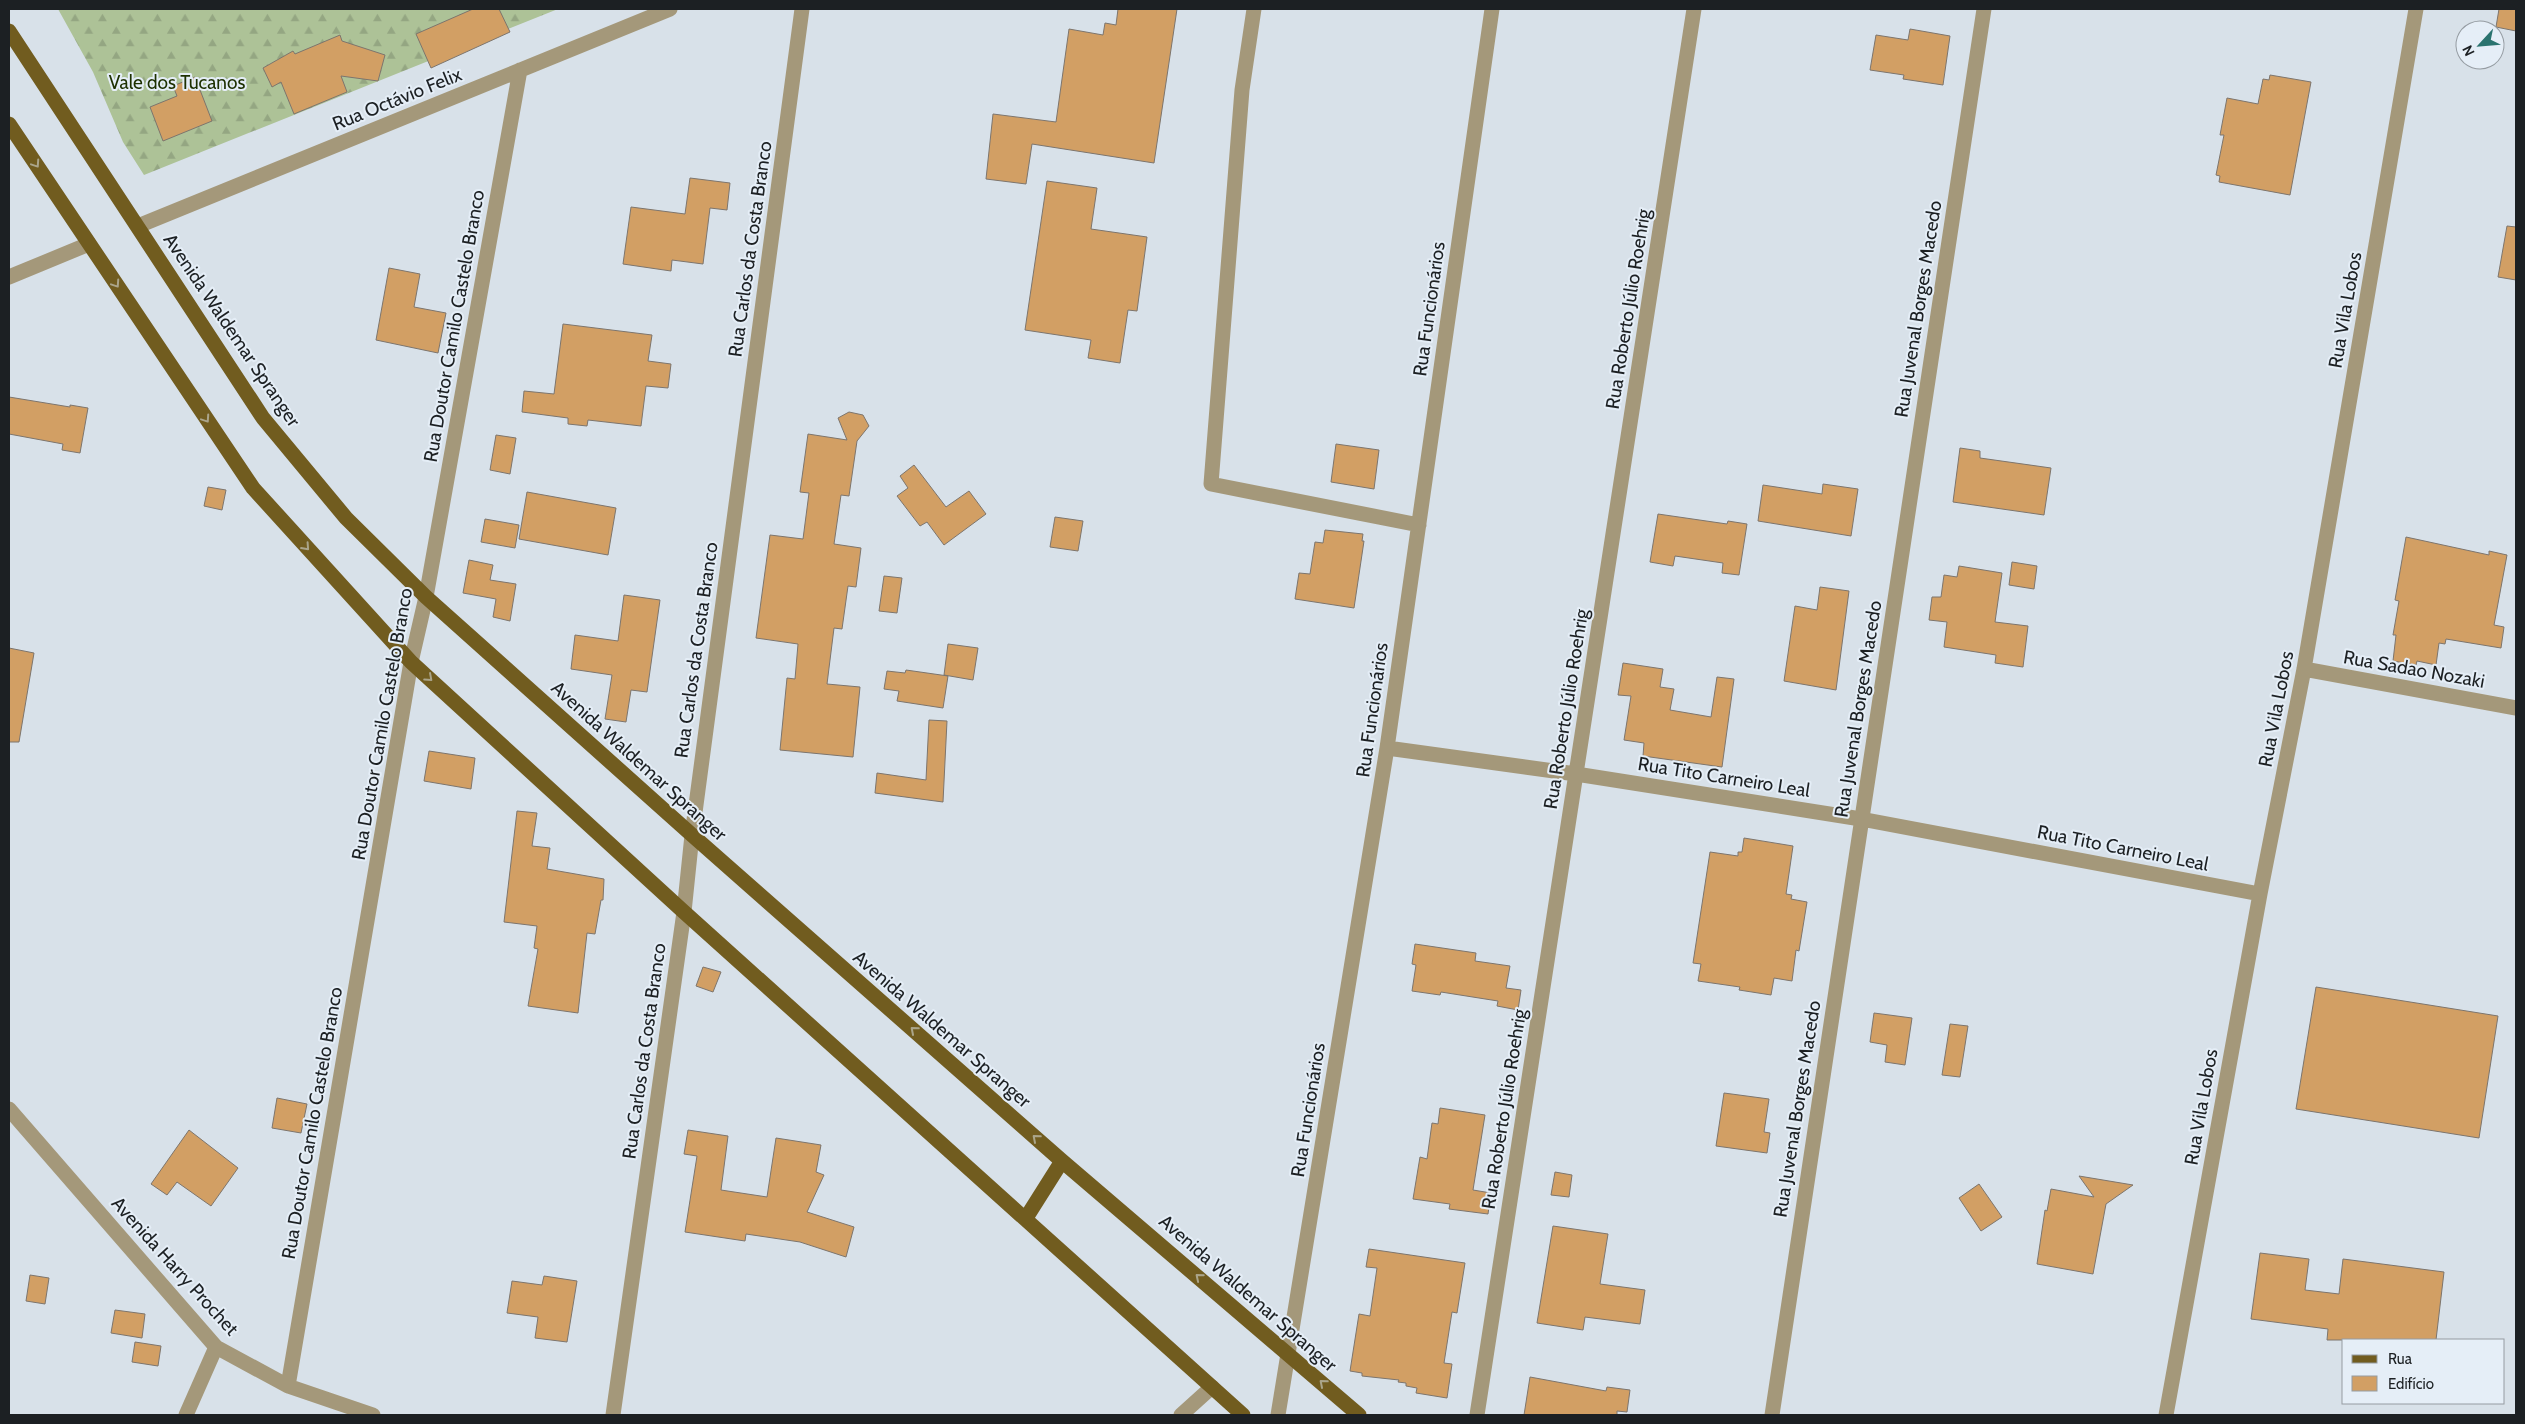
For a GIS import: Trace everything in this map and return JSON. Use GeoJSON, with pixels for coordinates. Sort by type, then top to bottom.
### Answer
{"type":"FeatureCollection","features":[{"type":"Feature","properties":{"kind":"main road","name":"Avenida Waldemar Spranger"},"geometry":{"type":"LineString","coordinates":[[9,31],[263,418],[346,518],[426,597],[692,835],[1062,1161],[1359,1415]]}},
{"type":"Feature","properties":{"kind":"main road"},"geometry":{"type":"LineString","coordinates":[[9,124],[252,488],[411,662],[684,912],[1243,1415]]}},
{"type":"Feature","properties":{"kind":"main road"},"geometry":{"type":"LineString","coordinates":[[1026,1218],[1062,1161]]}},
{"type":"Feature","properties":{"kind":"street","name":"Rua Octávio Felix"},"geometry":{"type":"LineString","coordinates":[[138,226],[670,9]]}},
{"type":"Feature","properties":{"kind":"street","name":"Rua Carlos da Costa Branco"},"geometry":{"type":"LineString","coordinates":[[613,1415],[684,912],[692,835],[802,9]]}},
{"type":"Feature","properties":{"kind":"street"},"geometry":{"type":"LineString","coordinates":[[1254,9],[1242,90],[1211,484],[1419,525]]}},
{"type":"Feature","properties":{"kind":"street","name":"Rua Funcionários"},"geometry":{"type":"LineString","coordinates":[[1278,1415],[1387,748],[1492,9]]}},
{"type":"Feature","properties":{"kind":"street","name":"Rua Roberto Júlio Roehrig"},"geometry":{"type":"LineString","coordinates":[[1477,1415],[1694,9]]}},
{"type":"Feature","properties":{"kind":"street","name":"Rua Juvenal Borges Macedo"},"geometry":{"type":"LineString","coordinates":[[1772,1415],[1984,9]]}},
{"type":"Feature","properties":{"kind":"street","name":"Rua Vila Lobos"},"geometry":{"type":"LineString","coordinates":[[2166,1415],[2260,894],[2304,669],[2416,9]]}},
{"type":"Feature","properties":{"kind":"street","name":"Rua Doutor Camilo Castelo Branco"},"geometry":{"type":"LineString","coordinates":[[288,1386],[411,662],[426,597],[520,70]]}},
{"type":"Feature","properties":{"kind":"street"},"geometry":{"type":"LineString","coordinates":[[9,277],[89,244]]}},
{"type":"Feature","properties":{"kind":"street","name":"Rua Sadao Nozaki"},"geometry":{"type":"LineString","coordinates":[[2304,669],[2516,708]]}},
{"type":"Feature","properties":{"kind":"street","name":"Rua Tito Carneiro Leal"},"geometry":{"type":"LineString","coordinates":[[1387,748],[1576,774],[1861,819],[2260,894]]}},
{"type":"Feature","properties":{"kind":"street","name":"Avenida Harry Prochet"},"geometry":{"type":"LineString","coordinates":[[9,1109],[216,1347],[288,1386],[373,1415]]}},
{"type":"Feature","properties":{"kind":"street"},"geometry":{"type":"LineString","coordinates":[[186,1415],[216,1347]]}},
{"type":"Feature","properties":{"kind":"street"},"geometry":{"type":"LineString","coordinates":[[1181,1415],[1212,1387]]}},
{"type":"Feature","properties":{"kind":"green space","name":"Vale dos Tucanos"},"geometry":{"type":"Polygon","coordinates":[[[58,9],[558,9],[144,175],[123,142],[93,72],[58,9]]]}},
{"type":"Feature","properties":{"kind":"building"},"geometry":{"type":"Polygon","coordinates":[[[473,9],[499,9],[510,32],[431,68],[416,34],[473,9]]]}},
{"type":"Feature","properties":{"kind":"building"},"geometry":{"type":"Polygon","coordinates":[[[1118,9],[1177,9],[1154,163],[1032,144],[1026,184],[986,179],[993,114],[1056,122],[1069,29],[1103,35],[1105,23],[1116,25],[1118,9]]]}},
{"type":"Feature","properties":{"kind":"building"},"geometry":{"type":"Polygon","coordinates":[[[2499,9],[2516,9],[2516,31],[2505,29],[2505,20],[2497,20],[2499,9]]]}},
{"type":"Feature","properties":{"kind":"building"},"geometry":{"type":"Polygon","coordinates":[[[1910,29],[1950,36],[1943,85],[1903,79],[1904,75],[1870,70],[1876,35],[1908,40],[1910,29]]]}},
{"type":"Feature","properties":{"kind":"building"},"geometry":{"type":"Polygon","coordinates":[[[340,35],[342,41],[385,55],[378,81],[341,76],[347,92],[294,114],[281,82],[272,87],[263,68],[293,51],[295,54],[340,35]]]}},
{"type":"Feature","properties":{"kind":"building"},"geometry":{"type":"Polygon","coordinates":[[[2270,75],[2311,82],[2290,195],[2219,182],[2220,176],[2216,175],[2224,135],[2220,135],[2227,98],[2258,104],[2263,79],[2269,80],[2270,75]]]}},
{"type":"Feature","properties":{"kind":"building"},"geometry":{"type":"Polygon","coordinates":[[[195,77],[212,121],[163,141],[150,107],[177,96],[173,86],[195,77]]]}},
{"type":"Feature","properties":{"kind":"building"},"geometry":{"type":"Polygon","coordinates":[[[690,178],[730,183],[727,210],[710,208],[703,264],[672,260],[671,271],[623,264],[631,207],[685,214],[690,178]]]}},
{"type":"Feature","properties":{"kind":"building"},"geometry":{"type":"Polygon","coordinates":[[[1047,181],[1097,188],[1091,229],[1147,237],[1137,311],[1128,310],[1120,363],[1088,358],[1091,340],[1025,330],[1047,181]]]}},
{"type":"Feature","properties":{"kind":"building"},"geometry":{"type":"Polygon","coordinates":[[[2507,226],[2516,227],[2516,280],[2498,277],[2507,226]]]}},
{"type":"Feature","properties":{"kind":"building"},"geometry":{"type":"Polygon","coordinates":[[[389,268],[420,274],[414,307],[446,313],[438,353],[376,340],[389,268]]]}},
{"type":"Feature","properties":{"kind":"building"},"geometry":{"type":"Polygon","coordinates":[[[563,324],[652,335],[648,361],[671,364],[668,388],[646,386],[641,426],[588,420],[587,426],[568,424],[568,418],[522,412],[524,391],[554,394],[563,324]]]}},
{"type":"Feature","properties":{"kind":"building"},"geometry":{"type":"Polygon","coordinates":[[[9,397],[88,408],[80,453],[62,450],[63,444],[9,434],[9,397]]]}},
{"type":"Feature","properties":{"kind":"building"},"geometry":{"type":"Polygon","coordinates":[[[849,412],[863,415],[869,426],[857,441],[849,496],[841,495],[834,544],[861,548],[856,587],[848,586],[842,629],[834,628],[827,684],[860,687],[853,757],[780,750],[787,678],[795,679],[798,644],[756,638],[770,535],[803,539],[809,493],[800,492],[808,434],[847,440],[838,418],[849,412]]]}},
{"type":"Feature","properties":{"kind":"building"},"geometry":{"type":"Polygon","coordinates":[[[496,435],[516,438],[510,474],[490,470],[496,435]]]}},
{"type":"Feature","properties":{"kind":"building"},"geometry":{"type":"Polygon","coordinates":[[[1336,444],[1379,450],[1374,489],[1331,482],[1336,444]]]}},
{"type":"Feature","properties":{"kind":"building"},"geometry":{"type":"Polygon","coordinates":[[[1960,448],[1980,451],[1980,458],[2051,468],[2044,515],[1953,502],[1960,448]]]}},
{"type":"Feature","properties":{"kind":"building"},"geometry":{"type":"Polygon","coordinates":[[[914,465],[946,507],[969,491],[986,514],[944,545],[927,522],[920,526],[897,496],[908,488],[900,476],[914,465]]]}},
{"type":"Feature","properties":{"kind":"building"},"geometry":{"type":"Polygon","coordinates":[[[1823,484],[1858,489],[1851,536],[1758,521],[1763,485],[1822,494],[1823,484]]]}},
{"type":"Feature","properties":{"kind":"building"},"geometry":{"type":"Polygon","coordinates":[[[208,487],[226,490],[222,510],[204,506],[208,487]]]}},
{"type":"Feature","properties":{"kind":"building"},"geometry":{"type":"Polygon","coordinates":[[[527,492],[616,508],[608,555],[519,539],[527,492]]]}},
{"type":"Feature","properties":{"kind":"building"},"geometry":{"type":"Polygon","coordinates":[[[1658,514],[1727,524],[1728,521],[1747,524],[1739,575],[1722,573],[1723,563],[1675,556],[1673,566],[1650,562],[1658,514]]]}},
{"type":"Feature","properties":{"kind":"building"},"geometry":{"type":"Polygon","coordinates":[[[1055,517],[1083,521],[1078,551],[1050,547],[1055,517]]]}},
{"type":"Feature","properties":{"kind":"building"},"geometry":{"type":"Polygon","coordinates":[[[485,519],[519,525],[515,548],[481,542],[485,519]]]}},
{"type":"Feature","properties":{"kind":"building"},"geometry":{"type":"Polygon","coordinates":[[[1325,530],[1363,534],[1362,541],[1364,541],[1354,608],[1295,599],[1299,573],[1310,574],[1315,542],[1323,543],[1325,530]]]}},
{"type":"Feature","properties":{"kind":"building"},"geometry":{"type":"Polygon","coordinates":[[[2406,537],[2489,555],[2489,551],[2507,555],[2494,625],[2504,627],[2501,648],[2446,639],[2445,644],[2439,643],[2436,665],[2417,661],[2416,665],[2393,661],[2396,635],[2393,635],[2399,601],[2395,600],[2406,537]]]}},
{"type":"Feature","properties":{"kind":"building"},"geometry":{"type":"Polygon","coordinates":[[[469,560],[493,565],[490,580],[516,584],[510,621],[493,617],[496,599],[463,593],[469,560]]]}},
{"type":"Feature","properties":{"kind":"building"},"geometry":{"type":"Polygon","coordinates":[[[2012,562],[2037,566],[2034,589],[2009,585],[2012,562]]]}},
{"type":"Feature","properties":{"kind":"building"},"geometry":{"type":"Polygon","coordinates":[[[1959,566],[2002,573],[1995,622],[2028,626],[2023,667],[1995,663],[1996,655],[1944,647],[1947,622],[1929,620],[1932,597],[1941,597],[1944,575],[1957,577],[1959,566]]]}},
{"type":"Feature","properties":{"kind":"building"},"geometry":{"type":"Polygon","coordinates":[[[884,576],[902,578],[897,613],[879,611],[884,576]]]}},
{"type":"Feature","properties":{"kind":"building"},"geometry":{"type":"Polygon","coordinates":[[[1820,587],[1849,591],[1836,690],[1784,681],[1795,606],[1817,610],[1820,587]]]}},
{"type":"Feature","properties":{"kind":"building"},"geometry":{"type":"Polygon","coordinates":[[[624,595],[660,600],[647,692],[631,690],[626,722],[605,719],[612,675],[571,669],[575,635],[618,641],[624,595]]]}},
{"type":"Feature","properties":{"kind":"building"},"geometry":{"type":"Polygon","coordinates":[[[948,644],[978,648],[973,680],[944,675],[948,644]]]}},
{"type":"Feature","properties":{"kind":"building"},"geometry":{"type":"Polygon","coordinates":[[[9,648],[34,653],[19,742],[9,742],[9,648]]]}},
{"type":"Feature","properties":{"kind":"building"},"geometry":{"type":"Polygon","coordinates":[[[1623,663],[1663,669],[1660,687],[1674,689],[1670,710],[1711,717],[1717,677],[1734,679],[1722,767],[1643,756],[1644,743],[1624,740],[1631,696],[1618,695],[1623,663]]]}},
{"type":"Feature","properties":{"kind":"building"},"geometry":{"type":"Polygon","coordinates":[[[906,670],[948,676],[943,708],[897,701],[899,691],[884,689],[887,671],[905,673],[906,670]]]}},
{"type":"Feature","properties":{"kind":"building"},"geometry":{"type":"Polygon","coordinates":[[[929,720],[947,721],[943,802],[875,793],[877,773],[926,780],[929,720]]]}},
{"type":"Feature","properties":{"kind":"building"},"geometry":{"type":"Polygon","coordinates":[[[429,751],[475,758],[471,789],[424,781],[429,751]]]}},
{"type":"Feature","properties":{"kind":"building"},"geometry":{"type":"Polygon","coordinates":[[[517,811],[537,813],[532,846],[550,848],[547,869],[604,879],[603,900],[601,900],[595,934],[587,933],[578,1013],[528,1006],[538,949],[534,948],[537,926],[504,922],[517,811]]]}},
{"type":"Feature","properties":{"kind":"building"},"geometry":{"type":"Polygon","coordinates":[[[1744,838],[1793,846],[1786,894],[1792,895],[1791,899],[1807,902],[1799,951],[1796,950],[1792,981],[1774,978],[1771,995],[1739,990],[1740,987],[1698,981],[1701,964],[1693,963],[1710,852],[1738,856],[1738,852],[1742,852],[1744,838]]]}},
{"type":"Feature","properties":{"kind":"building"},"geometry":{"type":"Polygon","coordinates":[[[1415,944],[1476,953],[1475,961],[1510,966],[1506,988],[1521,990],[1518,1010],[1497,1006],[1498,1001],[1441,992],[1440,995],[1412,991],[1416,965],[1412,964],[1415,944]]]}},
{"type":"Feature","properties":{"kind":"building"},"geometry":{"type":"Polygon","coordinates":[[[703,967],[721,972],[713,992],[696,986],[703,967]]]}},
{"type":"Feature","properties":{"kind":"building"},"geometry":{"type":"Polygon","coordinates":[[[2316,987],[2498,1016],[2479,1138],[2296,1109],[2316,987]]]}},
{"type":"Feature","properties":{"kind":"building"},"geometry":{"type":"Polygon","coordinates":[[[1874,1013],[1912,1018],[1905,1065],[1885,1062],[1887,1045],[1870,1042],[1874,1013]]]}},
{"type":"Feature","properties":{"kind":"building"},"geometry":{"type":"Polygon","coordinates":[[[1950,1024],[1968,1026],[1960,1077],[1942,1075],[1950,1024]]]}},
{"type":"Feature","properties":{"kind":"building"},"geometry":{"type":"Polygon","coordinates":[[[1724,1093],[1769,1099],[1764,1132],[1770,1133],[1767,1153],[1716,1146],[1724,1093]]]}},
{"type":"Feature","properties":{"kind":"building"},"geometry":{"type":"Polygon","coordinates":[[[277,1098],[307,1104],[301,1133],[272,1128],[277,1098]]]}},
{"type":"Feature","properties":{"kind":"building"},"geometry":{"type":"Polygon","coordinates":[[[1440,1108],[1485,1115],[1473,1190],[1491,1193],[1488,1214],[1449,1209],[1450,1204],[1413,1199],[1420,1157],[1427,1159],[1432,1123],[1438,1124],[1440,1108]]]}},
{"type":"Feature","properties":{"kind":"building"},"geometry":{"type":"Polygon","coordinates":[[[189,1130],[238,1168],[211,1206],[177,1182],[167,1195],[151,1184],[189,1130]]]}},
{"type":"Feature","properties":{"kind":"building"},"geometry":{"type":"Polygon","coordinates":[[[688,1130],[728,1136],[721,1190],[767,1197],[776,1138],[821,1145],[816,1172],[824,1175],[807,1212],[854,1227],[846,1257],[800,1242],[746,1234],[745,1241],[685,1232],[697,1156],[684,1154],[688,1130]]]}},
{"type":"Feature","properties":{"kind":"building"},"geometry":{"type":"Polygon","coordinates":[[[1555,1172],[1572,1175],[1569,1197],[1551,1195],[1555,1172]]]}},
{"type":"Feature","properties":{"kind":"building"},"geometry":{"type":"Polygon","coordinates":[[[2079,1176],[2133,1185],[2106,1204],[2093,1274],[2037,1264],[2045,1210],[2047,1211],[2051,1189],[2094,1197],[2079,1176]]]}},
{"type":"Feature","properties":{"kind":"building"},"geometry":{"type":"Polygon","coordinates":[[[1979,1184],[2002,1217],[1981,1231],[1959,1198],[1979,1184]]]}},
{"type":"Feature","properties":{"kind":"building"},"geometry":{"type":"Polygon","coordinates":[[[1553,1226],[1608,1234],[1600,1284],[1645,1290],[1640,1324],[1585,1317],[1583,1330],[1537,1323],[1553,1226]]]}},
{"type":"Feature","properties":{"kind":"building"},"geometry":{"type":"Polygon","coordinates":[[[1369,1249],[1465,1263],[1457,1313],[1452,1312],[1444,1363],[1452,1364],[1447,1398],[1416,1393],[1417,1388],[1406,1386],[1406,1383],[1398,1382],[1399,1380],[1362,1376],[1362,1373],[1350,1371],[1359,1314],[1370,1316],[1377,1268],[1366,1267],[1369,1249]]]}},
{"type":"Feature","properties":{"kind":"building"},"geometry":{"type":"Polygon","coordinates":[[[2260,1253],[2309,1259],[2305,1290],[2339,1294],[2343,1259],[2444,1272],[2436,1339],[2327,1340],[2328,1329],[2251,1319],[2260,1253]]]}},
{"type":"Feature","properties":{"kind":"building"},"geometry":{"type":"Polygon","coordinates":[[[30,1275],[49,1278],[45,1304],[26,1301],[30,1275]]]}},
{"type":"Feature","properties":{"kind":"building"},"geometry":{"type":"Polygon","coordinates":[[[544,1276],[577,1281],[567,1342],[535,1338],[538,1317],[507,1313],[512,1281],[542,1285],[544,1276]]]}},
{"type":"Feature","properties":{"kind":"building"},"geometry":{"type":"Polygon","coordinates":[[[115,1310],[145,1314],[142,1338],[111,1333],[115,1310]]]}},
{"type":"Feature","properties":{"kind":"building"},"geometry":{"type":"Polygon","coordinates":[[[135,1342],[161,1346],[158,1366],[132,1362],[135,1342]]]}},
{"type":"Feature","properties":{"kind":"building"},"geometry":{"type":"Polygon","coordinates":[[[1530,1377],[1606,1391],[1607,1387],[1630,1390],[1627,1412],[1617,1411],[1617,1415],[1524,1415],[1530,1377]]]}}]}
